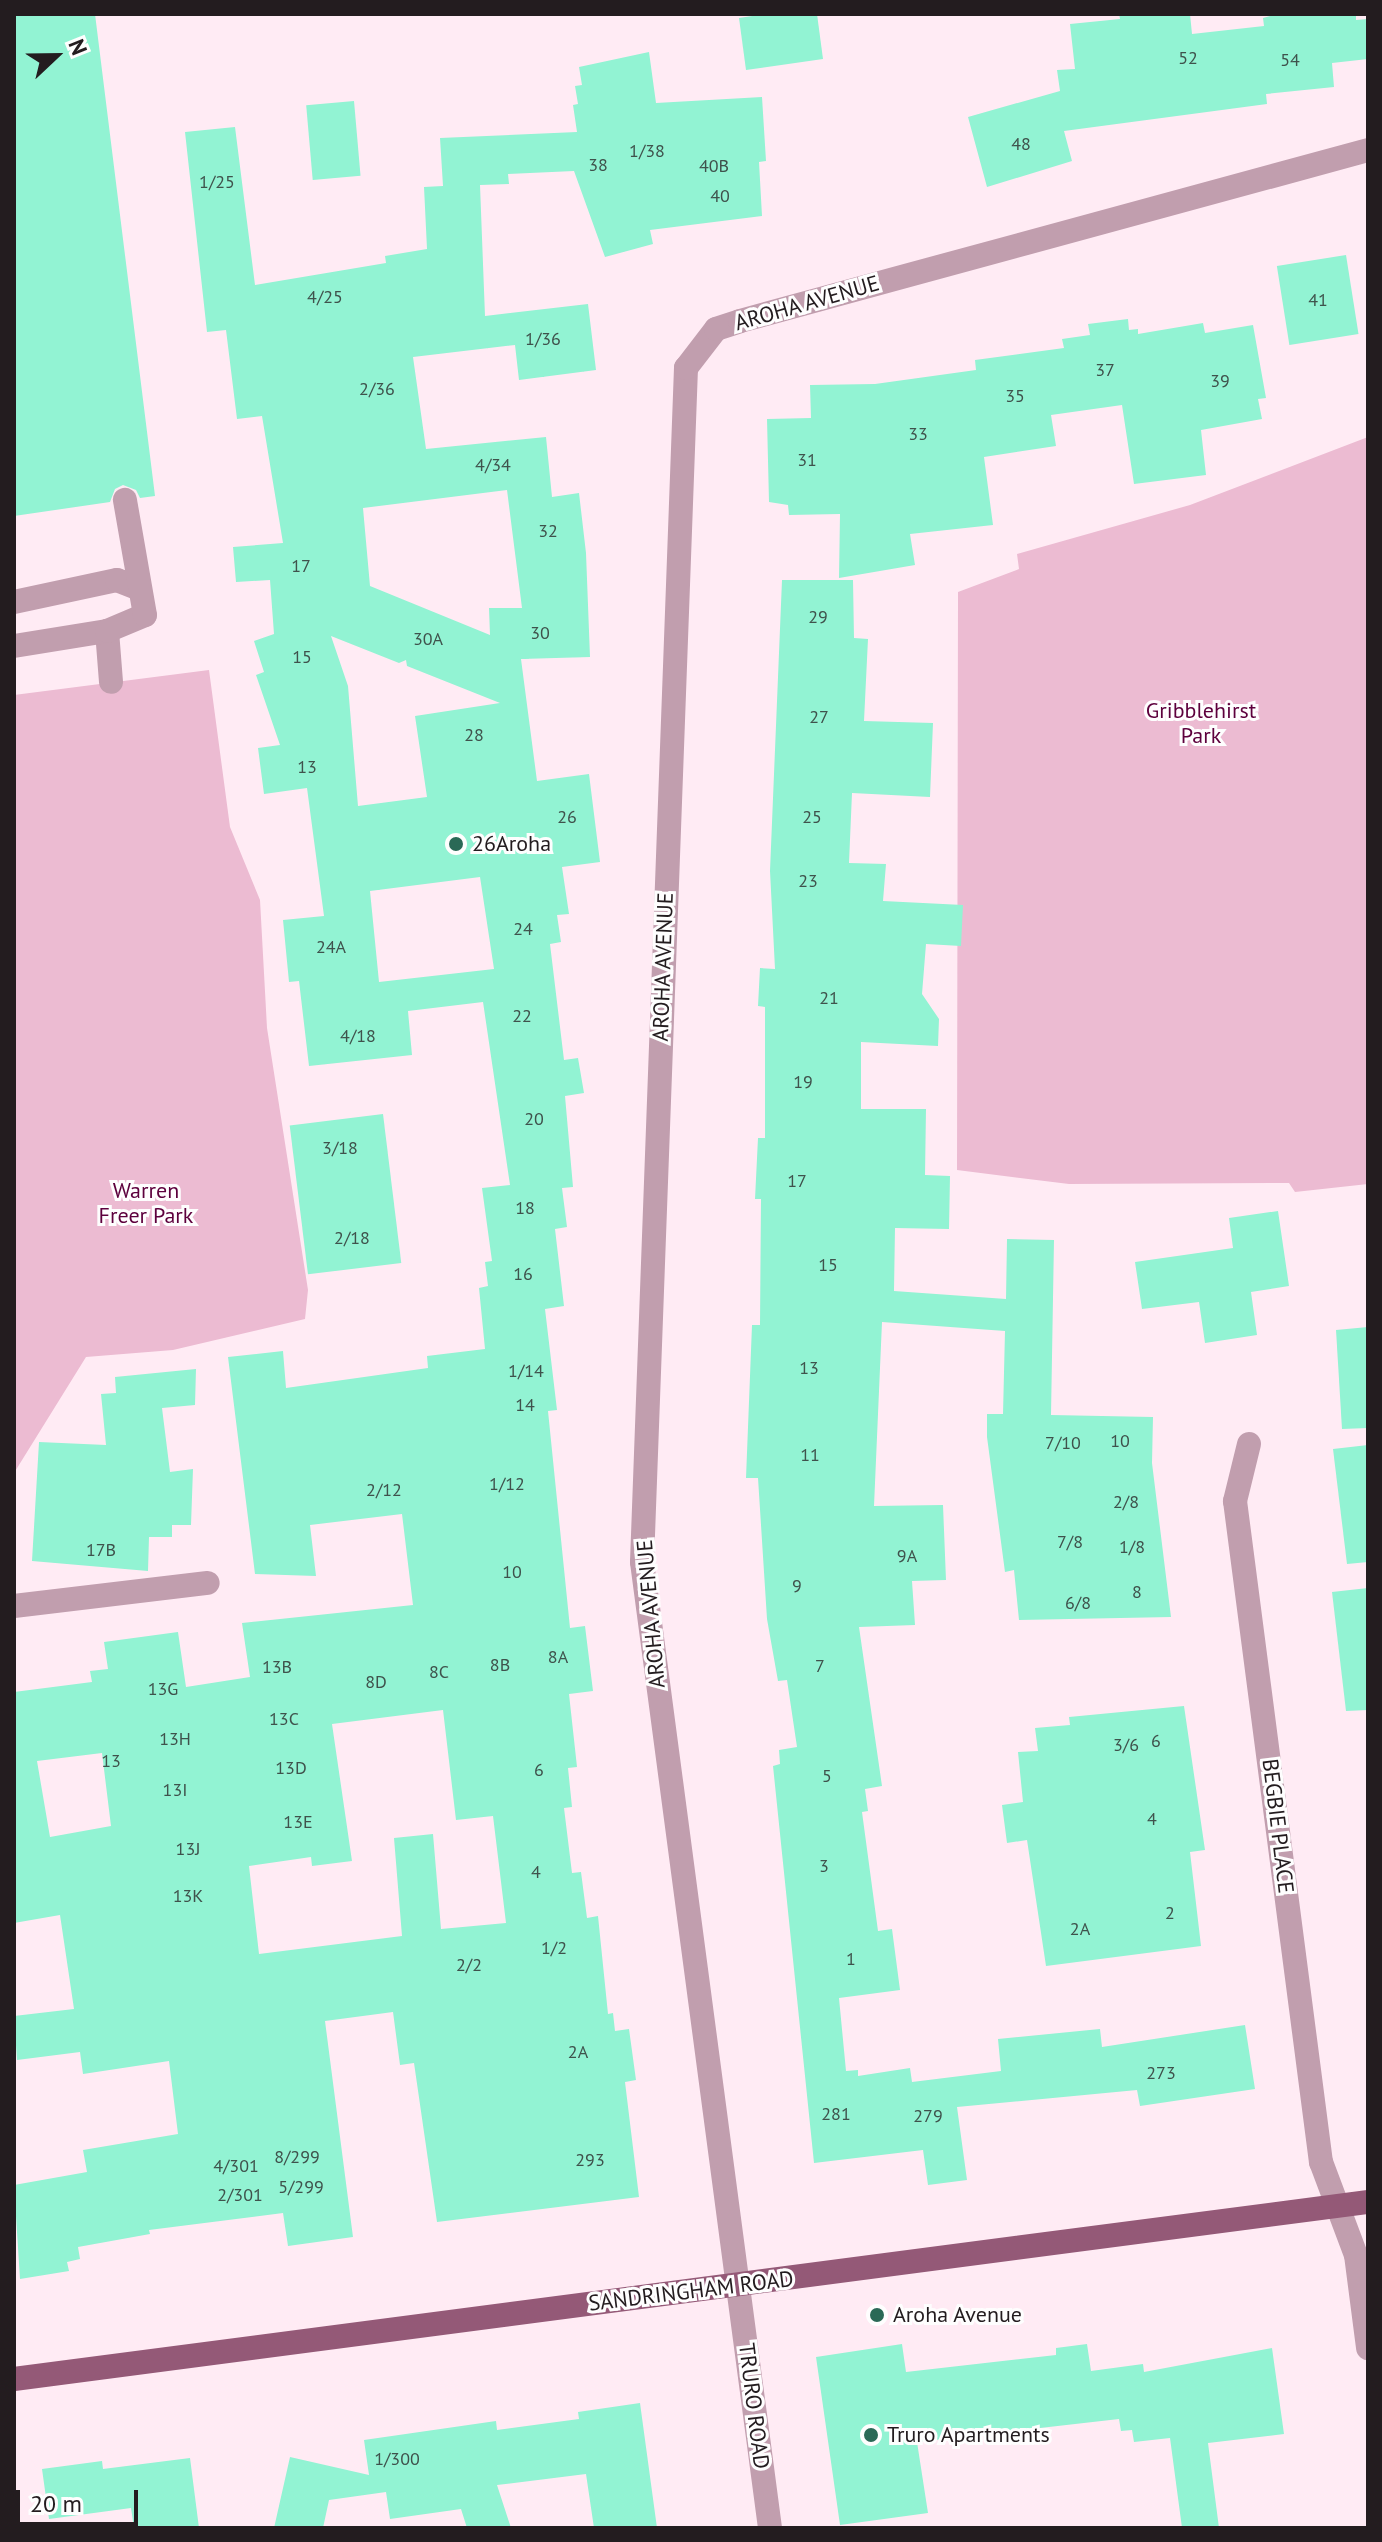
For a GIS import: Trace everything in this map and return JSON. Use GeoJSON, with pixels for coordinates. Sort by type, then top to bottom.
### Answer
{"type":"FeatureCollection","features":[{"type":"Feature","properties":{"kind":"main road","name":"SANDRINGHAM ROAD"},"geometry":{"type":"LineString","coordinates":[[14,2379],[1368,2202]]}},
{"type":"Feature","properties":{"kind":"street","name":"AROHA AVENUE"},"geometry":{"type":"LineString","coordinates":[[736,2285],[642,1562],[686,368],[716,329],[740,321],[1368,150]]}},
{"type":"Feature","properties":{"kind":"street"},"geometry":{"type":"LineString","coordinates":[[14,646],[107,631],[145,615],[125,500]]}},
{"type":"Feature","properties":{"kind":"street"},"geometry":{"type":"LineString","coordinates":[[14,602],[117,580],[139,589]]}},
{"type":"Feature","properties":{"kind":"street"},"geometry":{"type":"LineString","coordinates":[[107,631],[111,682]]}},
{"type":"Feature","properties":{"kind":"street","name":"BEGBIE PLACE"},"geometry":{"type":"LineString","coordinates":[[1249,1444],[1235,1501],[1321,2162],[1356,2255],[1368,2348]]}},
{"type":"Feature","properties":{"kind":"street"},"geometry":{"type":"LineString","coordinates":[[14,1606],[208,1583]]}},
{"type":"Feature","properties":{"kind":"street","name":"TRURO ROAD"},"geometry":{"type":"LineString","coordinates":[[736,2285],[770,2528]]}},
{"type":"Feature","properties":{"kind":"green space","name":"Gribblehirst Park"},"geometry":{"type":"Polygon","coordinates":[[[1368,437],[1368,1184],[1295,1192],[1289,1183],[1069,1184],[957,1170],[958,592],[1019,569],[1017,554],[1190,505],[1368,437]]]}},
{"type":"Feature","properties":{"kind":"green space","name":"Warren Freer Park"},"geometry":{"type":"Polygon","coordinates":[[[209,670],[230,827],[260,900],[267,1028],[308,1290],[305,1319],[173,1350],[86,1357],[14,1473],[14,695],[209,670]]]}},
{"type":"Feature","properties":{"kind":"building"},"geometry":{"type":"Polygon","coordinates":[[[14,14],[95,14],[155,496],[140,498],[136,490],[123,485],[115,489],[110,502],[14,516],[14,14]]]}},
{"type":"Feature","properties":{"kind":"building"},"geometry":{"type":"Polygon","coordinates":[[[766,14],[817,14],[823,59],[746,70],[739,18],[766,14]]]}},
{"type":"Feature","properties":{"kind":"building"},"geometry":{"type":"Polygon","coordinates":[[[1119,14],[1190,14],[1192,34],[1264,26],[1263,18],[1278,14],[1356,14],[1356,20],[1368,19],[1368,59],[1332,63],[1334,87],[1266,94],[1267,104],[1064,131],[1072,161],[987,187],[968,117],[1060,91],[1057,70],[1075,69],[1070,24],[1120,19],[1119,14]]]}},
{"type":"Feature","properties":{"kind":"building"},"geometry":{"type":"Polygon","coordinates":[[[649,52],[656,103],[762,97],[766,161],[759,162],[762,216],[650,230],[653,244],[605,257],[574,171],[508,174],[509,184],[480,185],[485,316],[588,304],[596,370],[519,380],[515,345],[413,357],[426,449],[546,437],[552,497],[579,493],[586,553],[590,657],[521,659],[537,781],[589,774],[600,862],[562,867],[569,914],[557,915],[561,942],[550,944],[564,1060],[578,1058],[584,1093],[565,1096],[573,1187],[562,1188],[567,1227],[555,1229],[564,1306],[545,1309],[557,1410],[548,1411],[570,1628],[585,1626],[593,1691],[569,1694],[577,1767],[568,1768],[572,1807],[564,1808],[572,1873],[581,1872],[587,1918],[598,1916],[608,2014],[613,2013],[615,2031],[629,2029],[636,2080],[625,2082],[639,2197],[437,2222],[414,2063],[400,2065],[393,2012],[325,2021],[353,2237],[288,2246],[283,2213],[149,2230],[150,2234],[78,2247],[80,2259],[67,2262],[69,2271],[20,2279],[14,2185],[87,2172],[83,2150],[178,2134],[169,2061],[83,2074],[80,2052],[17,2060],[14,2016],[74,2009],[60,1915],[14,1923],[14,1692],[92,1682],[90,1671],[108,1669],[104,1642],[178,1632],[186,1687],[250,1677],[242,1623],[413,1605],[402,1514],[310,1525],[316,1576],[255,1574],[228,1357],[283,1351],[286,1388],[428,1368],[427,1356],[485,1349],[479,1288],[488,1286],[485,1262],[492,1261],[482,1188],[510,1185],[483,1002],[408,1011],[412,1055],[309,1066],[299,981],[289,982],[283,920],[324,916],[307,788],[264,794],[258,748],[280,745],[256,675],[264,672],[254,641],[274,634],[270,580],[236,582],[233,547],[283,543],[262,416],[237,419],[226,330],[207,332],[185,132],[235,127],[255,285],[386,263],[385,256],[427,249],[424,187],[443,186],[440,138],[577,132],[573,105],[578,104],[575,86],[582,85],[579,67],[649,52]],[[507,490],[363,508],[370,586],[490,635],[489,608],[522,608],[507,490]],[[331,636],[348,686],[358,806],[427,797],[415,716],[500,703],[407,666],[406,660],[399,663],[331,636]],[[480,877],[370,891],[379,982],[494,969],[480,877]],[[443,1710],[332,1724],[352,1861],[312,1866],[311,1857],[249,1866],[259,1954],[402,1936],[394,1838],[433,1834],[441,1929],[506,1923],[493,1816],[456,1820],[443,1710]],[[102,1753],[37,1761],[50,1837],[111,1826],[102,1753]]]}},
{"type":"Feature","properties":{"kind":"building"},"geometry":{"type":"Polygon","coordinates":[[[354,101],[361,176],[313,180],[306,105],[354,101]]]}},
{"type":"Feature","properties":{"kind":"building"},"geometry":{"type":"Polygon","coordinates":[[[1346,255],[1359,334],[1289,345],[1277,266],[1346,255]]]}},
{"type":"Feature","properties":{"kind":"building"},"geometry":{"type":"Polygon","coordinates":[[[1128,319],[1129,330],[1138,329],[1138,334],[1203,323],[1205,333],[1253,325],[1266,398],[1258,399],[1262,419],[1201,430],[1206,475],[1134,484],[1122,405],[1051,415],[1056,446],[984,457],[993,525],[910,534],[915,565],[839,578],[840,514],[789,515],[788,505],[769,502],[767,419],[811,418],[810,385],[875,384],[976,370],[975,360],[1064,348],[1062,339],[1090,335],[1088,324],[1128,319]]]}},
{"type":"Feature","properties":{"kind":"building"},"geometry":{"type":"Polygon","coordinates":[[[782,580],[853,580],[854,638],[868,639],[864,721],[933,723],[930,797],[852,793],[849,863],[886,864],[883,901],[963,905],[961,946],[926,944],[922,994],[939,1019],[938,1046],[861,1042],[861,1109],[926,1109],[925,1175],[950,1176],[949,1229],[895,1228],[894,1291],[1006,1299],[1007,1239],[1054,1240],[1051,1415],[1153,1417],[1152,1463],[1171,1617],[1019,1620],[1014,1570],[1005,1572],[987,1437],[987,1414],[1003,1414],[1005,1331],[882,1322],[874,1506],[943,1505],[946,1580],[912,1581],[915,1625],[859,1627],[882,1786],[865,1789],[868,1811],[862,1812],[878,1931],[892,1929],[900,1990],[839,1998],[846,2071],[858,2070],[858,2076],[910,2068],[912,2082],[1001,2071],[998,2039],[1100,2029],[1102,2047],[1245,2025],[1255,2089],[1140,2106],[1137,2090],[957,2107],[967,2180],[928,2185],[923,2150],[814,2163],[773,1766],[780,1764],[779,1750],[797,1747],[787,1680],[778,1681],[767,1619],[758,1478],[746,1478],[752,1325],[760,1325],[761,1199],[755,1199],[758,1138],[765,1138],[765,1007],[758,1006],[760,968],[775,969],[770,871],[782,580]]]}},
{"type":"Feature","properties":{"kind":"building"},"geometry":{"type":"Polygon","coordinates":[[[383,1114],[401,1263],[308,1274],[290,1125],[383,1114]]]}},
{"type":"Feature","properties":{"kind":"building"},"geometry":{"type":"Polygon","coordinates":[[[1278,1211],[1289,1286],[1251,1292],[1257,1335],[1205,1343],[1199,1302],[1142,1309],[1135,1262],[1233,1248],[1229,1218],[1278,1211]]]}},
{"type":"Feature","properties":{"kind":"building"},"geometry":{"type":"Polygon","coordinates":[[[1368,1327],[1368,1428],[1342,1429],[1336,1330],[1368,1327]]]}},
{"type":"Feature","properties":{"kind":"building"},"geometry":{"type":"Polygon","coordinates":[[[196,1369],[195,1405],[162,1408],[170,1472],[193,1469],[191,1525],[172,1525],[172,1537],[149,1537],[148,1571],[32,1561],[39,1442],[106,1445],[101,1394],[116,1393],[115,1377],[196,1369]]]}},
{"type":"Feature","properties":{"kind":"building"},"geometry":{"type":"Polygon","coordinates":[[[1368,1445],[1368,1562],[1347,1564],[1333,1449],[1368,1445]]]}},
{"type":"Feature","properties":{"kind":"building"},"geometry":{"type":"Polygon","coordinates":[[[1368,1588],[1368,1710],[1346,1711],[1332,1592],[1368,1588]]]}},
{"type":"Feature","properties":{"kind":"building"},"geometry":{"type":"Polygon","coordinates":[[[1184,1706],[1205,1850],[1190,1852],[1201,1946],[1046,1966],[1027,1840],[1007,1843],[1002,1805],[1023,1802],[1018,1752],[1038,1751],[1035,1728],[1070,1725],[1069,1717],[1184,1706]]]}},
{"type":"Feature","properties":{"kind":"building"},"geometry":{"type":"Polygon","coordinates":[[[902,2344],[906,2372],[1056,2355],[1056,2348],[1087,2344],[1091,2371],[1143,2364],[1144,2372],[1272,2348],[1284,2434],[1208,2443],[1219,2528],[1182,2528],[1170,2438],[1134,2442],[1132,2430],[1121,2431],[1119,2419],[917,2442],[928,2513],[840,2525],[816,2357],[902,2344]]]}},
{"type":"Feature","properties":{"kind":"building"},"geometry":{"type":"Polygon","coordinates":[[[640,2403],[657,2528],[594,2528],[586,2474],[497,2485],[511,2528],[467,2528],[461,2509],[390,2519],[386,2492],[329,2500],[323,2528],[274,2528],[290,2457],[369,2475],[364,2440],[496,2421],[497,2430],[579,2419],[578,2412],[640,2403]]]}},
{"type":"Feature","properties":{"kind":"building"},"geometry":{"type":"Polygon","coordinates":[[[190,2458],[199,2528],[134,2528],[131,2508],[49,2519],[42,2469],[102,2461],[103,2469],[190,2458]]]}},
{"type":"Feature","properties":{"kind":"place","name":"26Aroha"},"geometry":{"type":"Point","coordinates":[456,844]}},
{"type":"Feature","properties":{"kind":"place","name":"Aroha Avenue"},"geometry":{"type":"Point","coordinates":[877,2315]}},
{"type":"Feature","properties":{"kind":"place","name":"Truro Apartments"},"geometry":{"type":"Point","coordinates":[871,2435]}}]}
